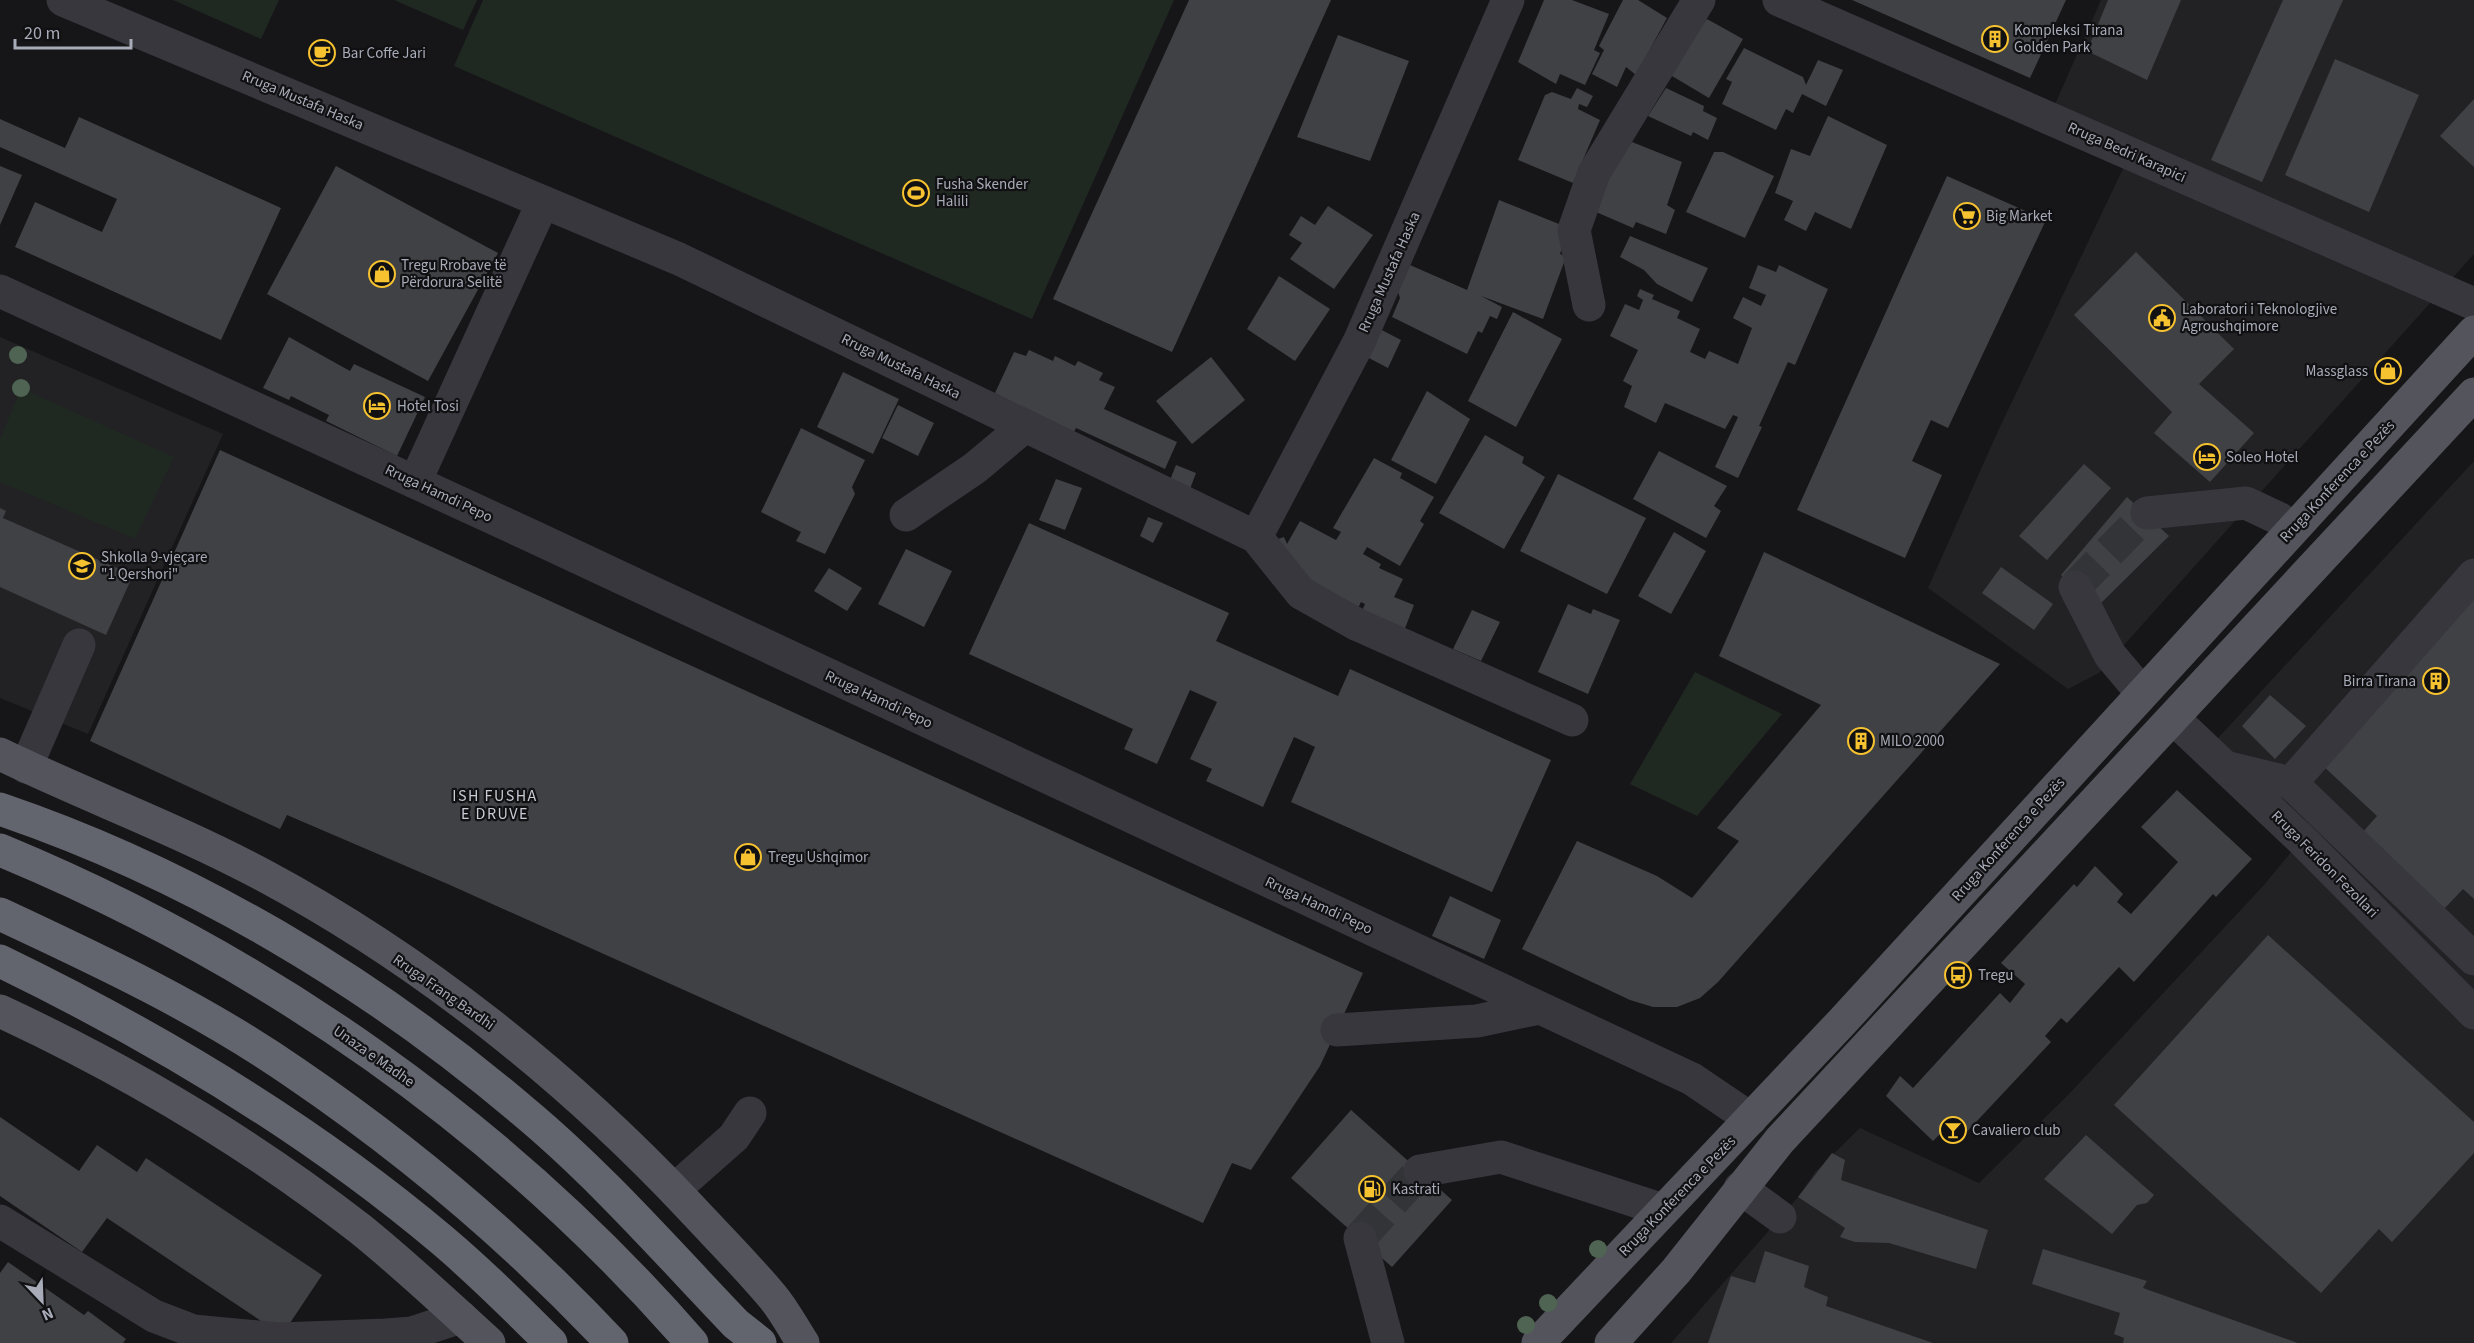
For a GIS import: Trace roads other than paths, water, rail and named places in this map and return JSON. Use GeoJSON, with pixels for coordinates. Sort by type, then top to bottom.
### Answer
{"type":"FeatureCollection","features":[{"type":"Feature","properties":{"kind":"highway"},"geometry":{"type":"LineString","coordinates":[[0,809],[110,851],[164,876],[284,942],[407,1020],[524,1111],[574,1158],[736,1324],[760,1343]]}},
{"type":"Feature","properties":{"kind":"highway","name":"Unaza e Madhe"},"geometry":{"type":"LineString","coordinates":[[0,850],[75,881],[201,945],[280,991],[363,1047],[485,1139],[549,1196],[613,1257],[692,1343]]}},
{"type":"Feature","properties":{"kind":"highway"},"geometry":{"type":"LineString","coordinates":[[0,914],[152,987],[294,1072],[442,1181],[559,1287],[612,1343]]}},
{"type":"Feature","properties":{"kind":"highway"},"geometry":{"type":"LineString","coordinates":[[0,961],[122,1022],[187,1059],[326,1150],[442,1240],[551,1343]]}},
{"type":"Feature","properties":{"kind":"main road","name":"Rruga Konferenca e Pezës"},"geometry":{"type":"LineString","coordinates":[[1538,1343],[1751,1119],[2474,332]]}},
{"type":"Feature","properties":{"kind":"main road"},"geometry":{"type":"LineString","coordinates":[[1611,1343],[1676,1270],[1780,1140],[2474,394]]}},
{"type":"Feature","properties":{"kind":"main road","name":"Rruga Frang Bardhi"},"geometry":{"type":"LineString","coordinates":[[13,761],[144,817],[253,870],[344,923],[459,1000],[587,1105],[674,1190],[774,1298],[803,1343]]}},
{"type":"Feature","properties":{"kind":"main road"},"geometry":{"type":"LineString","coordinates":[[0,1011],[124,1074],[268,1164],[358,1228],[489,1343]]}},
{"type":"Feature","properties":{"kind":"street","name":"Rruga Mustafa Haska"},"geometry":{"type":"LineString","coordinates":[[63,0],[680,260],[1256,537],[1301,593],[1358,625],[1572,720]]}},
{"type":"Feature","properties":{"kind":"street","name":"Rruga Mustafa Haska"},"geometry":{"type":"LineString","coordinates":[[1256,537],[1359,342],[1508,0]]}},
{"type":"Feature","properties":{"kind":"street"},"geometry":{"type":"LineString","coordinates":[[1589,305],[1574,230],[1591,183],[1699,0]]}},
{"type":"Feature","properties":{"kind":"street","name":"Rruga Bedri Karapici"},"geometry":{"type":"LineString","coordinates":[[1779,0],[2474,304]]}},
{"type":"Feature","properties":{"kind":"street"},"geometry":{"type":"LineString","coordinates":[[415,482],[543,202]]}},
{"type":"Feature","properties":{"kind":"street","name":"Rruga Hamdi Pepo"},"geometry":{"type":"LineString","coordinates":[[0,291],[415,482],[1692,1079],[1751,1119]]}},
{"type":"Feature","properties":{"kind":"street"},"geometry":{"type":"LineString","coordinates":[[906,515],[975,468],[1024,426]]}},
{"type":"Feature","properties":{"kind":"street"},"geometry":{"type":"LineString","coordinates":[[2147,513],[2246,502],[2280,519],[2293,529]]}},
{"type":"Feature","properties":{"kind":"street"},"geometry":{"type":"LineString","coordinates":[[2291,783],[2474,575]]}},
{"type":"Feature","properties":{"kind":"street"},"geometry":{"type":"LineString","coordinates":[[2075,587],[2110,655],[2142,693]]}},
{"type":"Feature","properties":{"kind":"street"},"geometry":{"type":"LineString","coordinates":[[13,761],[80,645]]}},
{"type":"Feature","properties":{"kind":"street","name":"Rruga Feridon Fezollari"},"geometry":{"type":"LineString","coordinates":[[2173,718],[2474,1013]]}},
{"type":"Feature","properties":{"kind":"street"},"geometry":{"type":"LineString","coordinates":[[2225,767],[2291,783],[2474,959]]}},
{"type":"Feature","properties":{"kind":"street"},"geometry":{"type":"LineString","coordinates":[[1337,1030],[1477,1021],[1539,1008]]}},
{"type":"Feature","properties":{"kind":"street"},"geometry":{"type":"LineString","coordinates":[[674,1190],[734,1137],[750,1113]]}},
{"type":"Feature","properties":{"kind":"street"},"geometry":{"type":"LineString","coordinates":[[1420,1171],[1502,1158],[1663,1210]]}},
{"type":"Feature","properties":{"kind":"street"},"geometry":{"type":"LineString","coordinates":[[1740,1188],[1780,1217]]}},
{"type":"Feature","properties":{"kind":"street"},"geometry":{"type":"LineString","coordinates":[[0,1221],[154,1316],[182,1337],[280,1340],[412,1333],[461,1317]]}},
{"type":"Feature","properties":{"kind":"street"},"geometry":{"type":"LineString","coordinates":[[1360,1238],[1388,1343]]}},
{"type":"Feature","properties":{"kind":"tunnel"},"geometry":{"type":"LineString","coordinates":[[2075,587],[2147,513]]}},
{"type":"Feature","properties":{"kind":"tunnel"},"geometry":{"type":"LineString","coordinates":[[1360,1238],[1420,1171]]}},
{"type":"Feature","properties":{"kind":"place","name":"Kompleksi Tirana Golden Park"},"geometry":{"type":"Point","coordinates":[1995,39]}},
{"type":"Feature","properties":{"kind":"place","name":"Bar Coffe Jari"},"geometry":{"type":"Point","coordinates":[322,53]}},
{"type":"Feature","properties":{"kind":"place","name":"Fusha Skender Halili"},"geometry":{"type":"Point","coordinates":[916,193]}},
{"type":"Feature","properties":{"kind":"place","name":"Big Market"},"geometry":{"type":"Point","coordinates":[1967,216]}},
{"type":"Feature","properties":{"kind":"place","name":"Tregu Rrobave të Përdorura Selitë"},"geometry":{"type":"Point","coordinates":[382,274]}},
{"type":"Feature","properties":{"kind":"place","name":"Laboratori i Teknologjive Agroushqimore"},"geometry":{"type":"Point","coordinates":[2162,318]}},
{"type":"Feature","properties":{"kind":"place","name":"Massglass"},"geometry":{"type":"Point","coordinates":[2388,371]}},
{"type":"Feature","properties":{"kind":"place","name":"Hotel Tosi"},"geometry":{"type":"Point","coordinates":[377,406]}},
{"type":"Feature","properties":{"kind":"place","name":"Soleo Hotel"},"geometry":{"type":"Point","coordinates":[2207,457]}},
{"type":"Feature","properties":{"kind":"place","name":"Shkolla 9-vjeçare \"1 Qershori\""},"geometry":{"type":"Point","coordinates":[82,566]}},
{"type":"Feature","properties":{"kind":"place","name":"Birra Tirana"},"geometry":{"type":"Point","coordinates":[2436,681]}},
{"type":"Feature","properties":{"kind":"place","name":"MILO 2000"},"geometry":{"type":"Point","coordinates":[1861,741]}},
{"type":"Feature","properties":{"kind":"place","name":"Tregu Ushqimor"},"geometry":{"type":"Point","coordinates":[748,857]}},
{"type":"Feature","properties":{"kind":"place","name":"Tregu"},"geometry":{"type":"Point","coordinates":[1958,975]}},
{"type":"Feature","properties":{"kind":"place","name":"Cavaliero club"},"geometry":{"type":"Point","coordinates":[1953,1130]}},
{"type":"Feature","properties":{"kind":"place","name":"Kastrati"},"geometry":{"type":"Point","coordinates":[1372,1189]}},
{"type":"Feature","properties":{"kind":"district","name":"ISH FUSHA E DRUVE"},"geometry":{"type":"Point","coordinates":[495,804]}}]}
